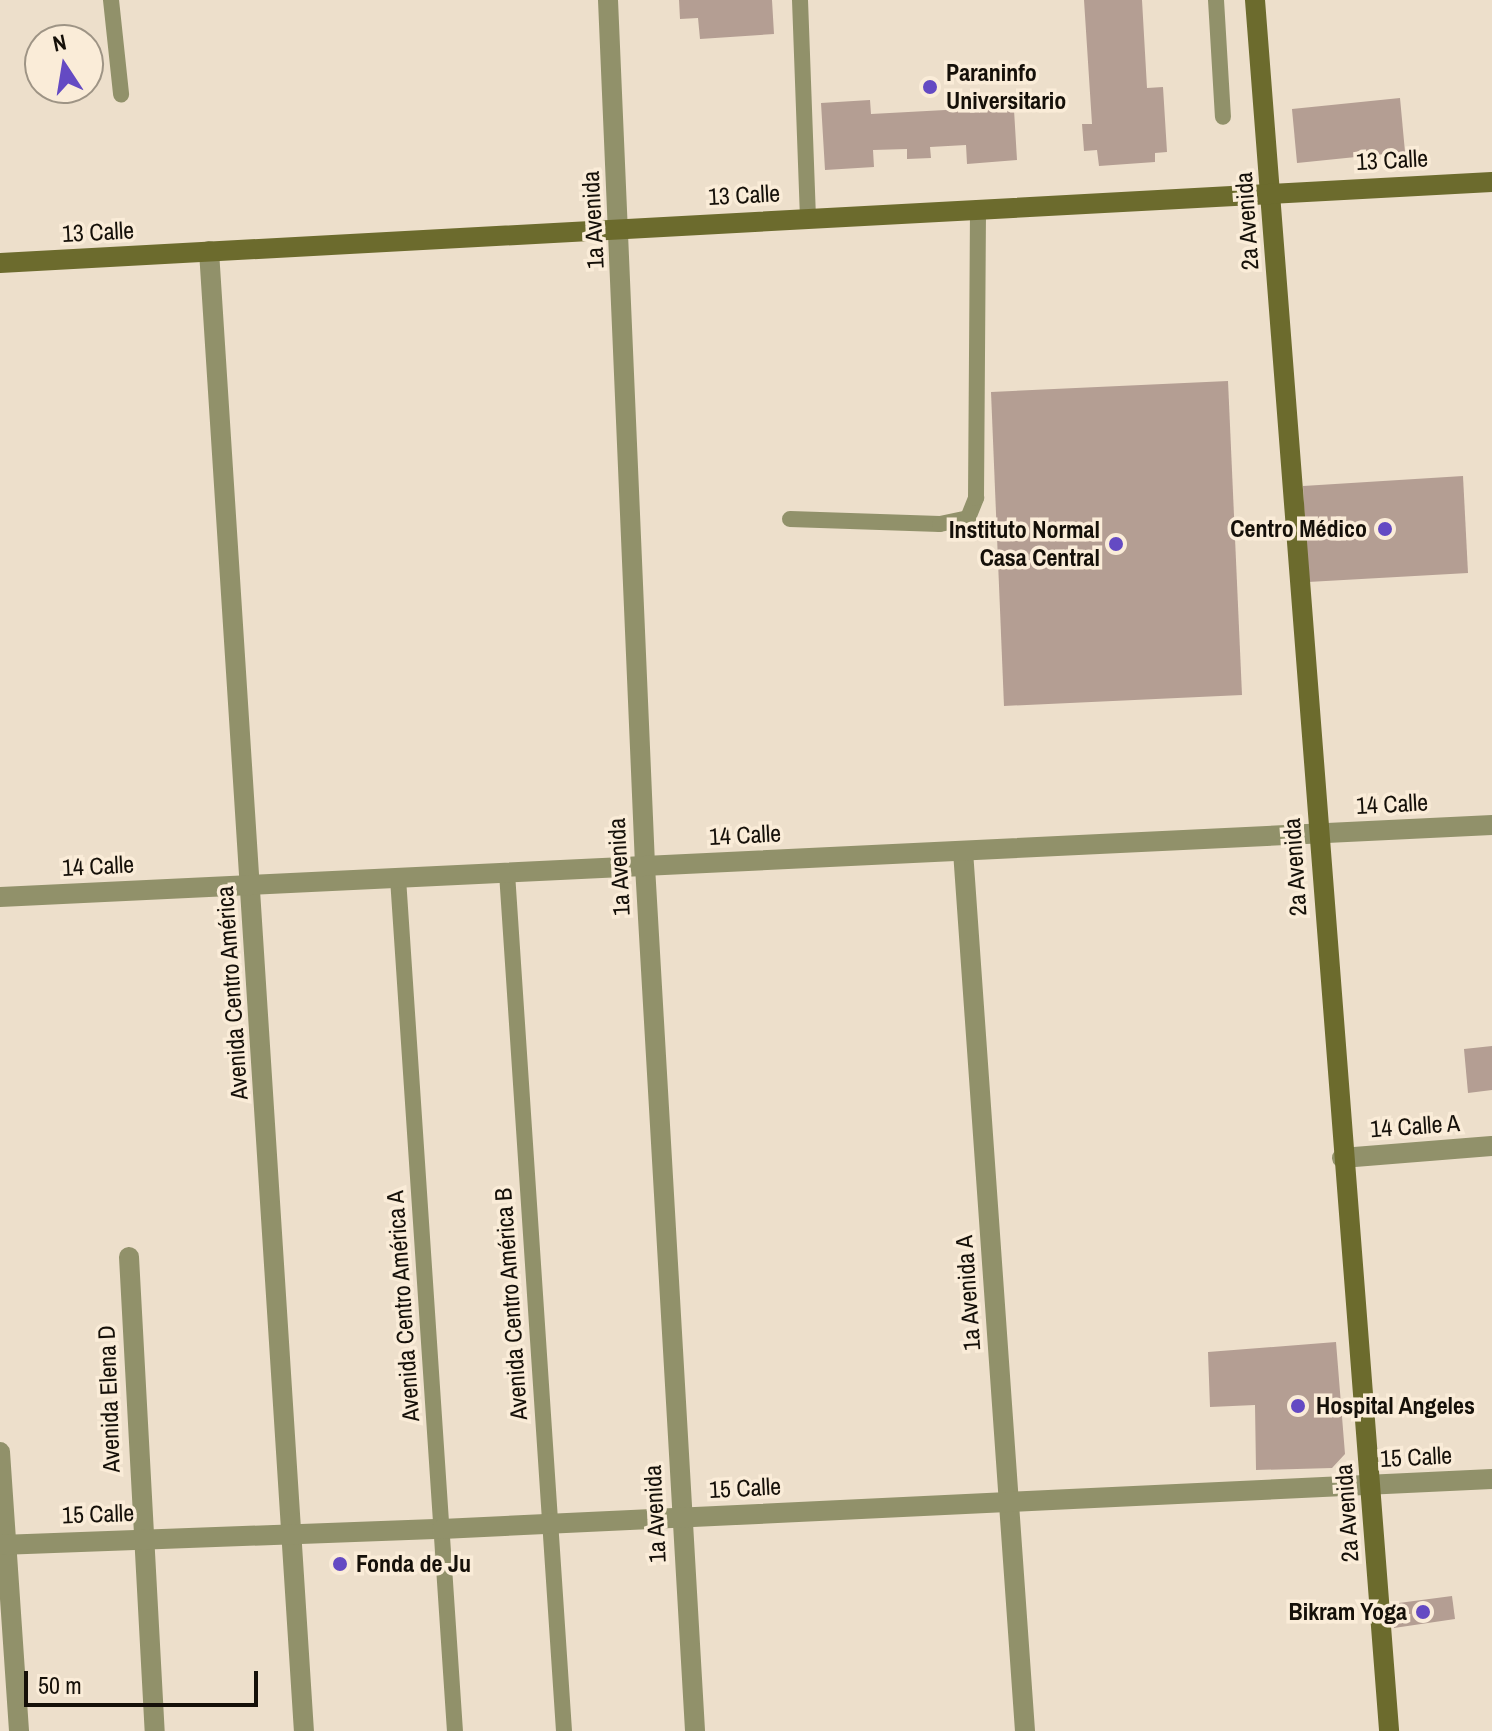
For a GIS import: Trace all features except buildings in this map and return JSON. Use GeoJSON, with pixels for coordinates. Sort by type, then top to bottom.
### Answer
{"type":"FeatureCollection","features":[{"type":"Feature","properties":{"kind":"street","name":"1a Avenida"},"geometry":{"type":"LineString","coordinates":[[608,0],[645,866],[695,1731]]}},
{"type":"Feature","properties":{"kind":"street","name":"2a Avenida"},"geometry":{"type":"LineString","coordinates":[[1255,0],[1342,1158],[1389,1731]]}},
{"type":"Feature","properties":{"kind":"street","name":"13 Calle"},"geometry":{"type":"LineString","coordinates":[[0,263],[1492,182]]}},
{"type":"Feature","properties":{"kind":"street","name":"Avenida Centro América"},"geometry":{"type":"LineString","coordinates":[[209,251],[304,1731]]}},
{"type":"Feature","properties":{"kind":"street","name":"14 Calle"},"geometry":{"type":"LineString","coordinates":[[0,897],[1492,825]]}},
{"type":"Feature","properties":{"kind":"street","name":"1a Avenida A"},"geometry":{"type":"LineString","coordinates":[[963,851],[1025,1731]]}},
{"type":"Feature","properties":{"kind":"street","name":"14 Calle A"},"geometry":{"type":"LineString","coordinates":[[1342,1158],[1492,1146]]}},
{"type":"Feature","properties":{"kind":"street","name":"Avenida Elena D"},"geometry":{"type":"LineString","coordinates":[[129,1257],[141,1538],[155,1731]]}},
{"type":"Feature","properties":{"kind":"street"},"geometry":{"type":"LineString","coordinates":[[0,1452],[3,1544],[19,1731]]}},
{"type":"Feature","properties":{"kind":"street","name":"15 Calle"},"geometry":{"type":"LineString","coordinates":[[3,1544],[442,1529],[1492,1479]]}},
{"type":"Feature","properties":{"kind":"lane"},"geometry":{"type":"LineString","coordinates":[[111,0],[121,94]]}},
{"type":"Feature","properties":{"kind":"lane"},"geometry":{"type":"LineString","coordinates":[[800,0],[808,218]]}},
{"type":"Feature","properties":{"kind":"lane"},"geometry":{"type":"LineString","coordinates":[[1216,0],[1223,117]]}},
{"type":"Feature","properties":{"kind":"lane"},"geometry":{"type":"LineString","coordinates":[[790,519],[940,524],[968,518],[976,498],[978,208]]}},
{"type":"Feature","properties":{"kind":"lane","name":"Avenida Centro América B"},"geometry":{"type":"LineString","coordinates":[[507,873],[564,1731]]}},
{"type":"Feature","properties":{"kind":"lane","name":"Avenida Centro América A"},"geometry":{"type":"LineString","coordinates":[[398,878],[455,1731]]}},
{"type":"Feature","properties":{"kind":"place","name":"Paraninfo Universitario"},"geometry":{"type":"Point","coordinates":[930,87]}},
{"type":"Feature","properties":{"kind":"place","name":"Centro Médico"},"geometry":{"type":"Point","coordinates":[1385,529]}},
{"type":"Feature","properties":{"kind":"place","name":"Instituto Normal Casa Central"},"geometry":{"type":"Point","coordinates":[1116,544]}},
{"type":"Feature","properties":{"kind":"place","name":"Hospital Angeles"},"geometry":{"type":"Point","coordinates":[1298,1406]}},
{"type":"Feature","properties":{"kind":"place","name":"Fonda de Ju"},"geometry":{"type":"Point","coordinates":[340,1564]}},
{"type":"Feature","properties":{"kind":"place","name":"Bikram Yoga"},"geometry":{"type":"Point","coordinates":[1423,1612]}}]}
